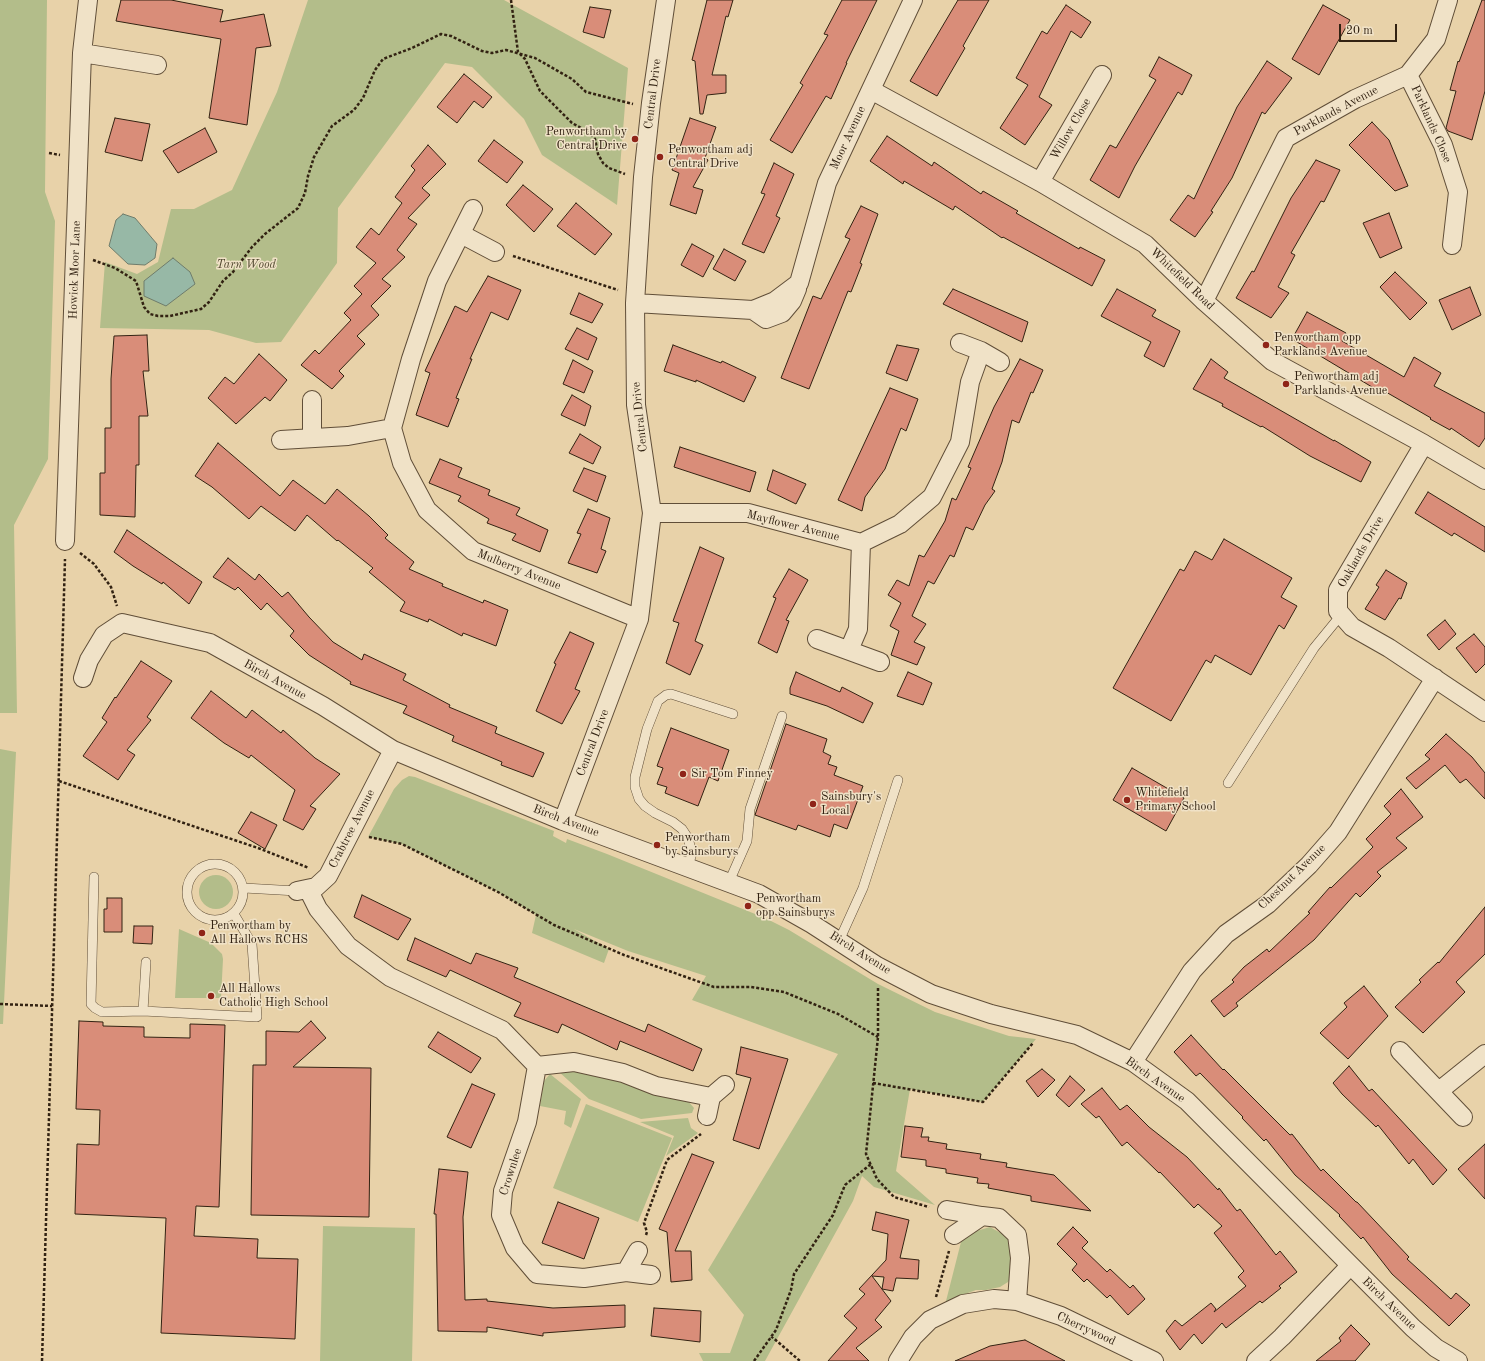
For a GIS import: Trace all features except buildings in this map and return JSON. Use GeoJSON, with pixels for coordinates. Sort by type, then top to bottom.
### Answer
{"type":"FeatureCollection","features":[{"type":"Feature","properties":{"kind":"street","name":"Howick Moor Lane"},"geometry":{"type":"LineString","coordinates":[[65,541],[82,53],[88,0]]}},
{"type":"Feature","properties":{"kind":"street","name":"Central Drive"},"geometry":{"type":"LineString","coordinates":[[563,821],[639,620],[652,513],[636,405],[635,299],[651,103],[666,0]]}},
{"type":"Feature","properties":{"kind":"street","name":"Moor Avenue"},"geometry":{"type":"LineString","coordinates":[[635,299],[753,310],[766,318],[782,312],[792,301],[799,283],[827,183],[913,0]]}},
{"type":"Feature","properties":{"kind":"street","name":"Parklands Avenue"},"geometry":{"type":"LineString","coordinates":[[1204,301],[1286,138],[1355,99],[1408,75],[1436,39],[1448,0]]}},
{"type":"Feature","properties":{"kind":"street"},"geometry":{"type":"LineString","coordinates":[[82,53],[157,65]]}},
{"type":"Feature","properties":{"kind":"street","name":"Willow Close"},"geometry":{"type":"LineString","coordinates":[[1040,182],[1102,75]]}},
{"type":"Feature","properties":{"kind":"street","name":"Parklands Close"},"geometry":{"type":"LineString","coordinates":[[1408,75],[1443,145],[1458,192],[1452,244]]}},
{"type":"Feature","properties":{"kind":"street","name":"Whitefield Road"},"geometry":{"type":"LineString","coordinates":[[871,90],[1040,182],[1145,244],[1204,301],[1272,361],[1424,444],[1485,480]]}},
{"type":"Feature","properties":{"kind":"street"},"geometry":{"type":"LineString","coordinates":[[280,440],[348,436],[392,428],[411,359],[437,281],[473,209]]}},
{"type":"Feature","properties":{"kind":"street"},"geometry":{"type":"LineString","coordinates":[[461,234],[494,252]]}},
{"type":"Feature","properties":{"kind":"street"},"geometry":{"type":"LineString","coordinates":[[960,343],[980,351],[1000,362]]}},
{"type":"Feature","properties":{"kind":"street"},"geometry":{"type":"LineString","coordinates":[[849,650],[858,629],[861,543],[900,524],[932,497],[960,442],[970,382],[980,351]]}},
{"type":"Feature","properties":{"kind":"street"},"geometry":{"type":"LineString","coordinates":[[312,400],[312,438]]}},
{"type":"Feature","properties":{"kind":"street","name":"Mulberry Avenue"},"geometry":{"type":"LineString","coordinates":[[392,428],[402,463],[427,510],[473,551],[639,620]]}},
{"type":"Feature","properties":{"kind":"street","name":"Oaklands Drive"},"geometry":{"type":"LineString","coordinates":[[1341,615],[1338,611],[1338,590],[1424,444]]}},
{"type":"Feature","properties":{"kind":"street","name":"Mayflower Avenue"},"geometry":{"type":"LineString","coordinates":[[652,513],[748,513],[861,543]]}},
{"type":"Feature","properties":{"kind":"street"},"geometry":{"type":"LineString","coordinates":[[1341,615],[1352,627],[1389,648],[1485,712]]}},
{"type":"Feature","properties":{"kind":"street"},"geometry":{"type":"LineString","coordinates":[[83,678],[89,660],[104,635],[122,623]]}},
{"type":"Feature","properties":{"kind":"street","name":"Birch Avenue"},"geometry":{"type":"LineString","coordinates":[[122,623],[210,643],[323,706],[393,750],[563,821],[759,894],[839,941],[878,966],[931,994],[991,1014],[1077,1035],[1133,1062],[1187,1101],[1413,1328],[1436,1348],[1458,1361]]}},
{"type":"Feature","properties":{"kind":"street"},"geometry":{"type":"LineString","coordinates":[[817,639],[880,662]]}},
{"type":"Feature","properties":{"kind":"street","name":"Chestnut Avenue"},"geometry":{"type":"LineString","coordinates":[[1133,1062],[1192,971],[1226,934],[1268,904],[1309,865],[1338,832],[1435,678]]}},
{"type":"Feature","properties":{"kind":"street","name":"Crabtree Avenue"},"geometry":{"type":"LineString","coordinates":[[303,890],[316,887],[328,876],[393,750]]}},
{"type":"Feature","properties":{"kind":"street"},"geometry":{"type":"LineString","coordinates":[[303,890],[348,946],[390,977],[502,1030],[537,1066],[574,1062],[623,1073],[656,1086],[710,1097]]}},
{"type":"Feature","properties":{"kind":"street"},"geometry":{"type":"LineString","coordinates":[[1400,1051],[1440,1090],[1463,1117]]}},
{"type":"Feature","properties":{"kind":"street"},"geometry":{"type":"LineString","coordinates":[[1440,1090],[1485,1054]]}},
{"type":"Feature","properties":{"kind":"street","name":"Crownlee"},"geometry":{"type":"LineString","coordinates":[[537,1066],[527,1122],[502,1191],[501,1215],[514,1248],[537,1274],[584,1278],[626,1272],[651,1275]]}},
{"type":"Feature","properties":{"kind":"street"},"geometry":{"type":"LineString","coordinates":[[707,1116],[710,1097],[725,1085]]}},
{"type":"Feature","properties":{"kind":"street"},"geometry":{"type":"LineString","coordinates":[[947,1210],[999,1218],[1017,1235],[1020,1258],[1017,1301]]}},
{"type":"Feature","properties":{"kind":"street"},"geometry":{"type":"LineString","coordinates":[[954,1235],[982,1216]]}},
{"type":"Feature","properties":{"kind":"street"},"geometry":{"type":"LineString","coordinates":[[626,1272],[638,1251]]}},
{"type":"Feature","properties":{"kind":"street"},"geometry":{"type":"LineString","coordinates":[[1256,1361],[1282,1337],[1350,1266]]}},
{"type":"Feature","properties":{"kind":"street","name":"Cherrywood"},"geometry":{"type":"LineString","coordinates":[[898,1361],[913,1337],[930,1320],[964,1304],[994,1299],[1017,1301],[1060,1316],[1154,1361]]}},
{"type":"Feature","properties":{"kind":"lane"},"geometry":{"type":"LineString","coordinates":[[1228,783],[1314,648],[1341,615]]}},
{"type":"Feature","properties":{"kind":"lane"},"geometry":{"type":"LineString","coordinates":[[688,867],[692,853],[688,838],[682,829],[673,822],[654,814],[645,806],[639,799],[635,787],[635,777],[647,729],[658,701],[671,694],[733,714]]}},
{"type":"Feature","properties":{"kind":"lane"},"geometry":{"type":"LineString","coordinates":[[729,882],[747,841],[750,808],[782,716]]}},
{"type":"Feature","properties":{"kind":"lane"},"geometry":{"type":"LineString","coordinates":[[839,941],[863,888],[898,780]]}},
{"type":"Feature","properties":{"kind":"lane"},"geometry":{"type":"LineString","coordinates":[[209,864],[228,866],[235,872],[241,879],[244,888],[240,907],[234,914],[226,919],[217,921],[208,920],[199,916],[192,909],[188,901],[188,882],[193,874],[200,868],[209,864]]}},
{"type":"Feature","properties":{"kind":"lane"},"geometry":{"type":"LineString","coordinates":[[94,877],[91,1004],[102,1012],[144,1011],[257,1017],[252,944],[234,914]]}},
{"type":"Feature","properties":{"kind":"lane"},"geometry":{"type":"LineString","coordinates":[[244,888],[303,890]]}},
{"type":"Feature","properties":{"kind":"lane"},"geometry":{"type":"LineString","coordinates":[[144,1011],[146,962]]}},
{"type":"Feature","properties":{"kind":"path"},"geometry":{"type":"LineString","coordinates":[[511,0],[518,52],[525,59],[540,91],[572,123],[590,133],[595,139],[598,154],[603,163],[609,168],[622,174],[644,177]]}},
{"type":"Feature","properties":{"kind":"path"},"geometry":{"type":"LineString","coordinates":[[75,255],[115,268],[132,278],[139,286],[144,307],[150,314],[170,316],[201,309],[209,302],[223,281],[233,272],[264,234],[298,208],[305,193],[308,176],[314,157],[332,126],[354,110],[363,98],[375,70],[383,59],[412,48],[440,34],[451,36],[482,51],[492,53],[506,50],[518,52],[535,58],[572,79],[586,92],[630,104],[651,103]]}},
{"type":"Feature","properties":{"kind":"path"},"geometry":{"type":"LineString","coordinates":[[494,252],[517,257],[635,299]]}},
{"type":"Feature","properties":{"kind":"path"},"geometry":{"type":"LineString","coordinates":[[65,541],[94,564],[111,587],[122,623]]}},
{"type":"Feature","properties":{"kind":"path"},"geometry":{"type":"LineString","coordinates":[[42,1361],[65,541]]}},
{"type":"Feature","properties":{"kind":"path"},"geometry":{"type":"LineString","coordinates":[[59,781],[258,848],[328,876]]}},
{"type":"Feature","properties":{"kind":"path"},"geometry":{"type":"LineString","coordinates":[[351,833],[402,844],[498,892],[554,925],[624,955],[714,987],[752,987],[784,992],[838,1014],[878,1037]]}},
{"type":"Feature","properties":{"kind":"path"},"geometry":{"type":"LineString","coordinates":[[878,966],[878,1037],[866,1154],[877,1179],[894,1197],[924,1207],[947,1210]]}},
{"type":"Feature","properties":{"kind":"path"},"geometry":{"type":"LineString","coordinates":[[0,1004],[52,1006]]}},
{"type":"Feature","properties":{"kind":"path"},"geometry":{"type":"LineString","coordinates":[[873,1083],[983,1102],[1046,1028]]}},
{"type":"Feature","properties":{"kind":"path"},"geometry":{"type":"LineString","coordinates":[[638,1251],[647,1232],[644,1223],[667,1160],[701,1134],[707,1116]]}},
{"type":"Feature","properties":{"kind":"path"},"geometry":{"type":"LineString","coordinates":[[754,1361],[776,1330],[791,1290],[794,1274],[833,1215],[845,1185],[871,1164]]}},
{"type":"Feature","properties":{"kind":"path"},"geometry":{"type":"LineString","coordinates":[[930,1320],[954,1235]]}},
{"type":"Feature","properties":{"kind":"path"},"geometry":{"type":"LineString","coordinates":[[771,1336],[800,1361]]}},
{"type":"Feature","properties":{"kind":"green space"},"geometry":{"type":"Polygon","coordinates":[[[0,0],[47,0],[45,192],[55,221],[48,459],[14,525],[17,713],[0,713],[0,0]]]}},
{"type":"Feature","properties":{"kind":"green space","name":"Tarn Wood"},"geometry":{"type":"Polygon","coordinates":[[[308,0],[504,0],[628,68],[617,205],[542,155],[524,119],[472,67],[445,63],[338,208],[337,263],[281,342],[256,343],[209,330],[100,328],[105,262],[137,274],[158,262],[171,209],[194,209],[232,190],[277,92],[308,0]]]}},
{"type":"Feature","properties":{"kind":"green space"},"geometry":{"type":"Polygon","coordinates":[[[0,749],[16,752],[3,1024],[0,1024],[0,749]]]}},
{"type":"Feature","properties":{"kind":"green space"},"geometry":{"type":"Polygon","coordinates":[[[409,776],[554,831],[553,836],[566,843],[567,839],[607,854],[765,918],[789,930],[878,984],[935,1012],[1009,1036],[1036,1039],[983,1102],[910,1089],[896,1171],[935,1205],[874,1187],[862,1176],[853,1201],[765,1361],[703,1361],[699,1353],[730,1353],[744,1315],[708,1270],[838,1054],[692,1000],[706,976],[628,951],[574,929],[609,949],[604,963],[532,933],[536,915],[498,892],[402,844],[368,837],[394,789],[402,780],[409,776]]]}},
{"type":"Feature","properties":{"kind":"green space"},"geometry":{"type":"Polygon","coordinates":[[[219,875],[226,877],[231,882],[233,892],[231,902],[226,907],[213,909],[206,907],[201,902],[199,889],[201,882],[206,877],[219,875]]]}},
{"type":"Feature","properties":{"kind":"green space"},"geometry":{"type":"Polygon","coordinates":[[[179,929],[211,943],[222,954],[221,998],[175,998],[179,929]]]}},
{"type":"Feature","properties":{"kind":"green space"},"geometry":{"type":"Polygon","coordinates":[[[588,1070],[688,1101],[694,1108],[692,1113],[641,1119],[589,1099],[558,1071],[588,1070]]]}},
{"type":"Feature","properties":{"kind":"green space"},"geometry":{"type":"Polygon","coordinates":[[[550,1074],[581,1099],[571,1128],[564,1124],[566,1111],[540,1106],[544,1081],[550,1074]]]}},
{"type":"Feature","properties":{"kind":"green space"},"geometry":{"type":"Polygon","coordinates":[[[586,1104],[672,1138],[638,1222],[553,1188],[586,1104]]]}},
{"type":"Feature","properties":{"kind":"green space"},"geometry":{"type":"Polygon","coordinates":[[[688,1118],[691,1128],[698,1133],[666,1156],[674,1136],[640,1122],[688,1118]]]}},
{"type":"Feature","properties":{"kind":"green space"},"geometry":{"type":"Polygon","coordinates":[[[323,1226],[415,1228],[412,1361],[320,1361],[323,1226]]]}},
{"type":"Feature","properties":{"kind":"green space"},"geometry":{"type":"Polygon","coordinates":[[[990,1227],[1008,1237],[1013,1251],[1013,1274],[1008,1282],[1000,1287],[986,1290],[976,1290],[957,1297],[945,1305],[961,1242],[973,1232],[990,1227]]]}},
{"type":"Feature","properties":{"kind":"shaded area"},"geometry":{"type":"Polygon","coordinates":[[[123,214],[135,218],[157,244],[155,258],[145,265],[128,264],[109,246],[116,220],[123,214]]]}},
{"type":"Feature","properties":{"kind":"shaded area"},"geometry":{"type":"Polygon","coordinates":[[[173,258],[190,272],[195,284],[166,306],[144,296],[144,281],[173,258]]]}},
{"type":"Feature","properties":{"kind":"place","name":"Penwortham by Central Drive"},"geometry":{"type":"Point","coordinates":[635,139]}},
{"type":"Feature","properties":{"kind":"place","name":"Penwortham adj Central Drive"},"geometry":{"type":"Point","coordinates":[660,157]}},
{"type":"Feature","properties":{"kind":"place","name":"Penwortham opp Parklands Avenue"},"geometry":{"type":"Point","coordinates":[1266,345]}},
{"type":"Feature","properties":{"kind":"place","name":"Penwortham adj Parklands Avenue"},"geometry":{"type":"Point","coordinates":[1286,384]}},
{"type":"Feature","properties":{"kind":"place","name":"Sir Tom Finney"},"geometry":{"type":"Point","coordinates":[683,774]}},
{"type":"Feature","properties":{"kind":"place","name":"Whitefield Primary School"},"geometry":{"type":"Point","coordinates":[1127,800]}},
{"type":"Feature","properties":{"kind":"place","name":"Sainsbury's Local"},"geometry":{"type":"Point","coordinates":[813,804]}},
{"type":"Feature","properties":{"kind":"place","name":"Penwortham by Sainsburys"},"geometry":{"type":"Point","coordinates":[657,845]}},
{"type":"Feature","properties":{"kind":"place","name":"Penwortham opp Sainsburys"},"geometry":{"type":"Point","coordinates":[748,906]}},
{"type":"Feature","properties":{"kind":"place","name":"Penwortham by All Hallows RCHS"},"geometry":{"type":"Point","coordinates":[202,933]}},
{"type":"Feature","properties":{"kind":"place","name":"All Hallows Catholic High School"},"geometry":{"type":"Point","coordinates":[211,996]}}]}
